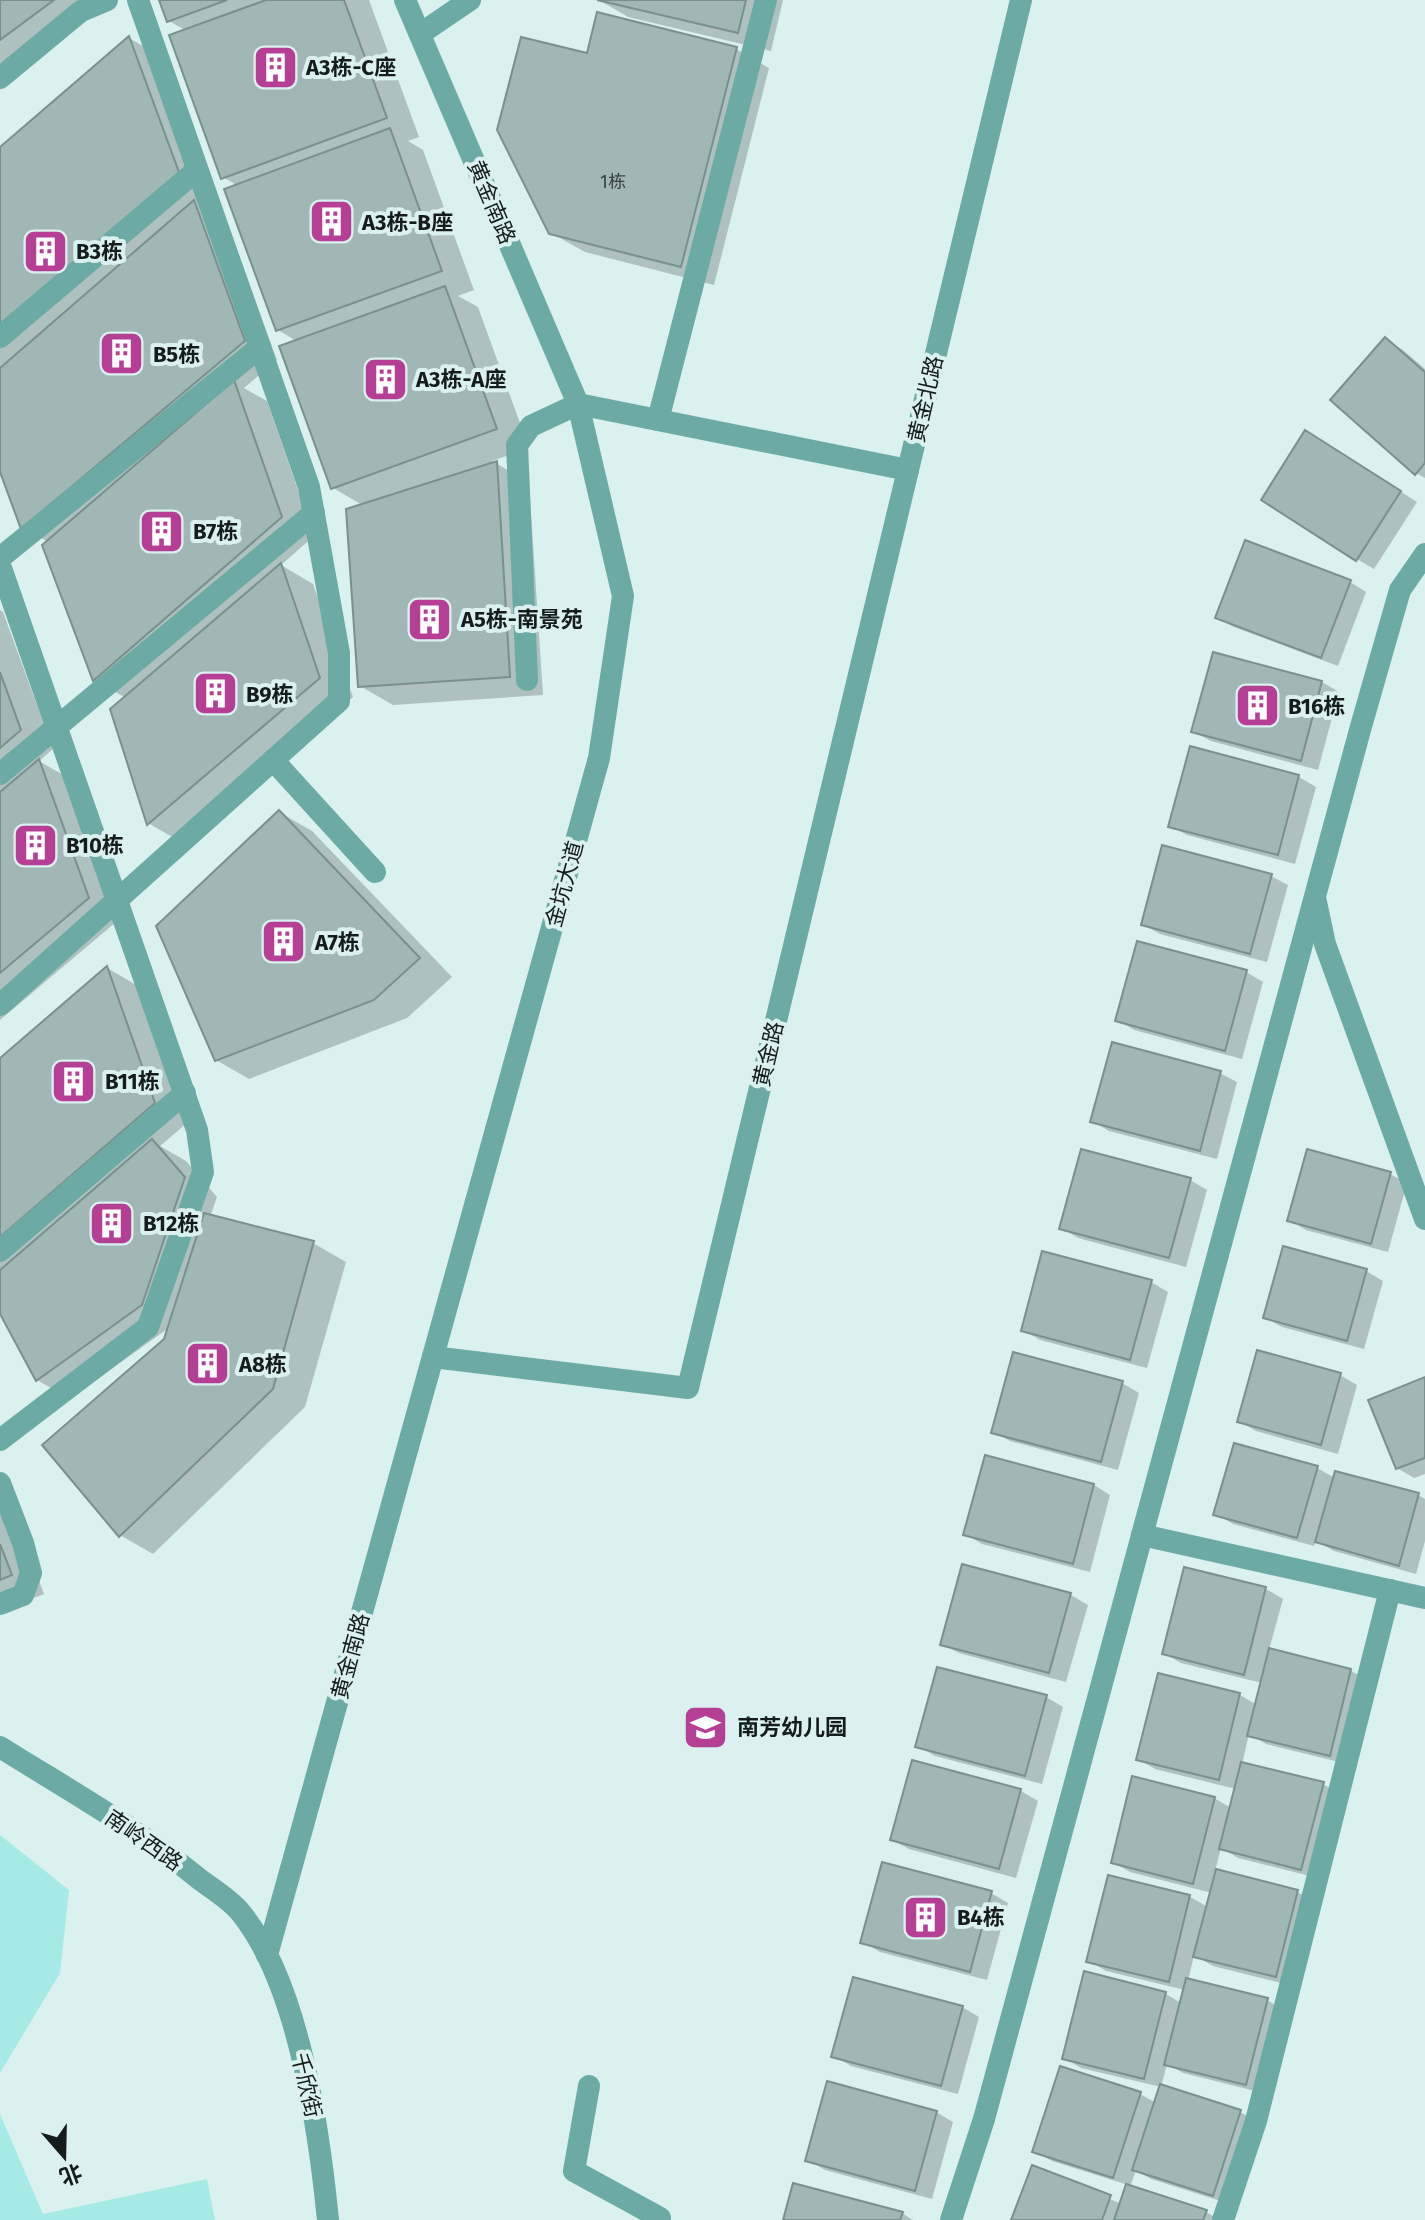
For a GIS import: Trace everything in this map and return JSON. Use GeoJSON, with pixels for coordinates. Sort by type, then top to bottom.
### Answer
{"type":"FeatureCollection","features":[{"type":"Feature","properties":{"kind":"street"},"geometry":{"type":"LineString","coordinates":[[0,78],[79,6],[107,0]]}},
{"type":"Feature","properties":{"kind":"street"},"geometry":{"type":"LineString","coordinates":[[0,1005],[339,701],[339,653],[309,487],[138,0]]}},
{"type":"Feature","properties":{"kind":"street","name":"黄金南路"},"geometry":{"type":"LineString","coordinates":[[405,0],[578,404]]}},
{"type":"Feature","properties":{"kind":"street"},"geometry":{"type":"LineString","coordinates":[[420,34],[470,0]]}},
{"type":"Feature","properties":{"kind":"street"},"geometry":{"type":"LineString","coordinates":[[658,420],[766,0]]}},
{"type":"Feature","properties":{"kind":"street","name":"黄金北路"},"geometry":{"type":"LineString","coordinates":[[578,404],[908,470],[1021,0]]}},
{"type":"Feature","properties":{"kind":"street"},"geometry":{"type":"LineString","coordinates":[[0,337],[197,170]]}},
{"type":"Feature","properties":{"kind":"street"},"geometry":{"type":"LineString","coordinates":[[0,558],[260,347]]}},
{"type":"Feature","properties":{"kind":"street"},"geometry":{"type":"LineString","coordinates":[[527,680],[517,445],[531,426],[578,404]]}},
{"type":"Feature","properties":{"kind":"street","name":"金坑大道"},"geometry":{"type":"LineString","coordinates":[[433,1357],[599,758],[608,700],[623,596],[578,404]]}},
{"type":"Feature","properties":{"kind":"street","name":"黄金路"},"geometry":{"type":"LineString","coordinates":[[433,1357],[688,1388],[908,470]]}},
{"type":"Feature","properties":{"kind":"street"},"geometry":{"type":"LineString","coordinates":[[0,774],[314,513]]}},
{"type":"Feature","properties":{"kind":"street"},"geometry":{"type":"LineString","coordinates":[[951,2220],[984,2119],[1400,590],[1425,554]]}},
{"type":"Feature","properties":{"kind":"street"},"geometry":{"type":"LineString","coordinates":[[0,565],[185,1093],[197,1130],[203,1172],[148,1327],[0,1440]]}},
{"type":"Feature","properties":{"kind":"street"},"geometry":{"type":"LineString","coordinates":[[273,760],[375,872]]}},
{"type":"Feature","properties":{"kind":"street"},"geometry":{"type":"LineString","coordinates":[[1315,898],[1325,944],[1425,1219]]}},
{"type":"Feature","properties":{"kind":"street"},"geometry":{"type":"LineString","coordinates":[[0,1251],[185,1093]]}},
{"type":"Feature","properties":{"kind":"street","name":"黄金南路"},"geometry":{"type":"LineString","coordinates":[[267,1955],[433,1357]]}},
{"type":"Feature","properties":{"kind":"street"},"geometry":{"type":"LineString","coordinates":[[0,1483],[31,1573],[23,1595],[0,1604]]}},
{"type":"Feature","properties":{"kind":"street"},"geometry":{"type":"LineString","coordinates":[[1142,1535],[1425,1598]]}},
{"type":"Feature","properties":{"kind":"street"},"geometry":{"type":"LineString","coordinates":[[1223,2220],[1256,2121],[1390,1590]]}},
{"type":"Feature","properties":{"kind":"street","name":"南岭西路"},"geometry":{"type":"LineString","coordinates":[[0,1747],[156,1844],[240,1911],[267,1955]]}},
{"type":"Feature","properties":{"kind":"street","name":"千欣街"},"geometry":{"type":"LineString","coordinates":[[267,1955],[289,2006],[321,2145],[328,2220]]}},
{"type":"Feature","properties":{"kind":"street"},"geometry":{"type":"LineString","coordinates":[[589,2086],[574,2171],[659,2220]]}},
{"type":"Feature","properties":{"kind":"shaded area"},"geometry":{"type":"Polygon","coordinates":[[[0,1835],[69,1890],[60,1973],[0,2073],[0,1835]]]}},
{"type":"Feature","properties":{"kind":"shaded area"},"geometry":{"type":"Polygon","coordinates":[[[0,2114],[43,2214],[207,2179],[215,2220],[0,2220],[0,2114]]]}},
{"type":"Feature","properties":{"kind":"building"},"geometry":{"type":"Polygon","coordinates":[[[0,0],[54,0],[0,40],[0,0]]]}},
{"type":"Feature","properties":{"kind":"building"},"geometry":{"type":"Polygon","coordinates":[[[159,0],[227,0],[167,22],[159,0]]]}},
{"type":"Feature","properties":{"kind":"building","name":"A3栋-C座"},"geometry":{"type":"Polygon","coordinates":[[[266,0],[344,0],[387,118],[221,179],[169,35],[266,0]]]}},
{"type":"Feature","properties":{"kind":"building"},"geometry":{"type":"Polygon","coordinates":[[[597,0],[746,0],[738,33],[597,0]]]}},
{"type":"Feature","properties":{"kind":"building"},"geometry":{"type":"Polygon","coordinates":[[[597,12],[737,47],[681,267],[549,234],[497,130],[521,37],[587,53],[597,12]]]}},
{"type":"Feature","properties":{"kind":"building","name":"B3栋"},"geometry":{"type":"Polygon","coordinates":[[[129,36],[180,175],[0,327],[0,147],[129,36]]]}},
{"type":"Feature","properties":{"kind":"building","name":"A3栋-B座"},"geometry":{"type":"Polygon","coordinates":[[[390,128],[442,271],[276,331],[224,189],[390,128]]]}},
{"type":"Feature","properties":{"kind":"building","name":"B5栋"},"geometry":{"type":"Polygon","coordinates":[[[194,200],[245,341],[21,529],[0,472],[0,368],[194,200]]]}},
{"type":"Feature","properties":{"kind":"building","name":"A3栋-A座"},"geometry":{"type":"Polygon","coordinates":[[[445,286],[497,429],[331,489],[279,346],[445,286]]]}},
{"type":"Feature","properties":{"kind":"building"},"geometry":{"type":"Polygon","coordinates":[[[1385,337],[1425,372],[1425,463],[1415,475],[1330,400],[1385,337]]]}},
{"type":"Feature","properties":{"kind":"building","name":"B7栋"},"geometry":{"type":"Polygon","coordinates":[[[234,380],[282,517],[93,681],[42,545],[234,380]]]}},
{"type":"Feature","properties":{"kind":"building"},"geometry":{"type":"Polygon","coordinates":[[[1305,430],[1401,491],[1356,561],[1261,500],[1305,430]]]}},
{"type":"Feature","properties":{"kind":"building","name":"A5栋-南景苑"},"geometry":{"type":"Polygon","coordinates":[[[497,461],[510,677],[358,687],[346,509],[497,461]]]}},
{"type":"Feature","properties":{"kind":"building"},"geometry":{"type":"Polygon","coordinates":[[[1245,540],[1351,580],[1321,658],[1215,618],[1245,540]]]}},
{"type":"Feature","properties":{"kind":"building","name":"B9栋"},"geometry":{"type":"Polygon","coordinates":[[[281,563],[320,678],[147,825],[110,709],[281,563]]]}},
{"type":"Feature","properties":{"kind":"building","name":"B16栋"},"geometry":{"type":"Polygon","coordinates":[[[1213,652],[1322,681],[1301,761],[1191,732],[1213,652]]]}},
{"type":"Feature","properties":{"kind":"building"},"geometry":{"type":"Polygon","coordinates":[[[0,672],[21,730],[0,748],[0,672]]]}},
{"type":"Feature","properties":{"kind":"building"},"geometry":{"type":"Polygon","coordinates":[[[1190,746],[1299,775],[1278,855],[1168,827],[1190,746]]]}},
{"type":"Feature","properties":{"kind":"building","name":"B10栋"},"geometry":{"type":"Polygon","coordinates":[[[39,759],[89,898],[0,973],[0,792],[39,759]]]}},
{"type":"Feature","properties":{"kind":"building","name":"A7栋"},"geometry":{"type":"Polygon","coordinates":[[[279,810],[420,958],[374,1000],[215,1061],[156,926],[279,810]]]}},
{"type":"Feature","properties":{"kind":"building"},"geometry":{"type":"Polygon","coordinates":[[[1162,845],[1272,874],[1250,954],[1141,925],[1162,845]]]}},
{"type":"Feature","properties":{"kind":"building"},"geometry":{"type":"Polygon","coordinates":[[[1137,941],[1247,970],[1225,1051],[1115,1021],[1137,941]]]}},
{"type":"Feature","properties":{"kind":"building","name":"B11栋"},"geometry":{"type":"Polygon","coordinates":[[[107,966],[155,1103],[0,1237],[0,1058],[107,966]]]}},
{"type":"Feature","properties":{"kind":"building"},"geometry":{"type":"Polygon","coordinates":[[[1112,1042],[1221,1071],[1200,1151],[1090,1122],[1112,1042]]]}},
{"type":"Feature","properties":{"kind":"building","name":"B12栋"},"geometry":{"type":"Polygon","coordinates":[[[152,1139],[185,1177],[142,1305],[36,1381],[0,1314],[0,1270],[152,1139]]]}},
{"type":"Feature","properties":{"kind":"building"},"geometry":{"type":"Polygon","coordinates":[[[1081,1149],[1191,1178],[1169,1258],[1059,1229],[1081,1149]]]}},
{"type":"Feature","properties":{"kind":"building"},"geometry":{"type":"Polygon","coordinates":[[[1307,1149],[1391,1172],[1371,1244],[1287,1221],[1307,1149]]]}},
{"type":"Feature","properties":{"kind":"building","name":"A8栋"},"geometry":{"type":"Polygon","coordinates":[[[204,1213],[314,1241],[273,1389],[119,1537],[42,1445],[164,1339],[204,1213]]]}},
{"type":"Feature","properties":{"kind":"building"},"geometry":{"type":"Polygon","coordinates":[[[1283,1246],[1367,1269],[1347,1341],[1263,1318],[1283,1246]]]}},
{"type":"Feature","properties":{"kind":"building"},"geometry":{"type":"Polygon","coordinates":[[[1042,1251],[1152,1280],[1130,1360],[1021,1331],[1042,1251]]]}},
{"type":"Feature","properties":{"kind":"building"},"geometry":{"type":"Polygon","coordinates":[[[1257,1350],[1341,1373],[1321,1445],[1237,1422],[1257,1350]]]}},
{"type":"Feature","properties":{"kind":"building"},"geometry":{"type":"Polygon","coordinates":[[[1013,1352],[1123,1381],[1101,1462],[991,1433],[1013,1352]]]}},
{"type":"Feature","properties":{"kind":"building"},"geometry":{"type":"Polygon","coordinates":[[[1425,1377],[1425,1458],[1396,1469],[1368,1400],[1425,1377]]]}},
{"type":"Feature","properties":{"kind":"building"},"geometry":{"type":"Polygon","coordinates":[[[1234,1443],[1318,1466],[1297,1538],[1213,1515],[1234,1443]]]}},
{"type":"Feature","properties":{"kind":"building"},"geometry":{"type":"Polygon","coordinates":[[[985,1455],[1094,1484],[1073,1564],[963,1535],[985,1455]]]}},
{"type":"Feature","properties":{"kind":"building"},"geometry":{"type":"Polygon","coordinates":[[[1335,1471],[1419,1493],[1399,1566],[1315,1542],[1335,1471]]]}},
{"type":"Feature","properties":{"kind":"building"},"geometry":{"type":"Polygon","coordinates":[[[0,1544],[12,1575],[0,1580],[0,1544]]]}},
{"type":"Feature","properties":{"kind":"building"},"geometry":{"type":"Polygon","coordinates":[[[962,1564],[1071,1593],[1049,1673],[940,1645],[962,1564]]]}},
{"type":"Feature","properties":{"kind":"building"},"geometry":{"type":"Polygon","coordinates":[[[1184,1567],[1266,1587],[1244,1675],[1162,1654],[1184,1567]]]}},
{"type":"Feature","properties":{"kind":"building"},"geometry":{"type":"Polygon","coordinates":[[[1269,1648],[1351,1669],[1330,1756],[1247,1736],[1269,1648]]]}},
{"type":"Feature","properties":{"kind":"building"},"geometry":{"type":"Polygon","coordinates":[[[937,1667],[1047,1695],[1025,1776],[915,1747],[937,1667]]]}},
{"type":"Feature","properties":{"kind":"building"},"geometry":{"type":"Polygon","coordinates":[[[1158,1673],[1240,1693],[1219,1780],[1136,1760],[1158,1673]]]}},
{"type":"Feature","properties":{"kind":"building"},"geometry":{"type":"Polygon","coordinates":[[[912,1760],[1021,1789],[999,1869],[890,1840],[912,1760]]]}},
{"type":"Feature","properties":{"kind":"building"},"geometry":{"type":"Polygon","coordinates":[[[1241,1762],[1324,1782],[1301,1870],[1219,1849],[1241,1762]]]}},
{"type":"Feature","properties":{"kind":"building"},"geometry":{"type":"Polygon","coordinates":[[[1132,1776],[1215,1797],[1193,1884],[1111,1863],[1132,1776]]]}},
{"type":"Feature","properties":{"kind":"building","name":"B4栋"},"geometry":{"type":"Polygon","coordinates":[[[882,1862],[992,1891],[970,1972],[860,1943],[882,1862]]]}},
{"type":"Feature","properties":{"kind":"building"},"geometry":{"type":"Polygon","coordinates":[[[1216,1869],[1298,1890],[1276,1977],[1193,1957],[1216,1869]]]}},
{"type":"Feature","properties":{"kind":"building"},"geometry":{"type":"Polygon","coordinates":[[[1108,1875],[1190,1895],[1169,1982],[1086,1962],[1108,1875]]]}},
{"type":"Feature","properties":{"kind":"building"},"geometry":{"type":"Polygon","coordinates":[[[1084,1971],[1166,1992],[1144,2079],[1062,2059],[1084,1971]]]}},
{"type":"Feature","properties":{"kind":"building"},"geometry":{"type":"Polygon","coordinates":[[[853,1977],[963,2006],[941,2086],[831,2057],[853,1977]]]}},
{"type":"Feature","properties":{"kind":"building"},"geometry":{"type":"Polygon","coordinates":[[[1186,1978],[1268,1998],[1246,2085],[1164,2065],[1186,1978]]]}},
{"type":"Feature","properties":{"kind":"building"},"geometry":{"type":"Polygon","coordinates":[[[1060,2066],[1141,2092],[1113,2178],[1032,2152],[1060,2066]]]}},
{"type":"Feature","properties":{"kind":"building"},"geometry":{"type":"Polygon","coordinates":[[[827,2081],[937,2111],[915,2191],[805,2161],[827,2081]]]}},
{"type":"Feature","properties":{"kind":"building"},"geometry":{"type":"Polygon","coordinates":[[[1160,2084],[1241,2110],[1213,2196],[1132,2170],[1160,2084]]]}},
{"type":"Feature","properties":{"kind":"building"},"geometry":{"type":"Polygon","coordinates":[[[1032,2165],[1111,2195],[1102,2220],[1011,2220],[1032,2165]]]}},
{"type":"Feature","properties":{"kind":"building"},"geometry":{"type":"Polygon","coordinates":[[[793,2183],[903,2212],[900,2220],[783,2220],[793,2183]]]}},
{"type":"Feature","properties":{"kind":"building"},"geometry":{"type":"Polygon","coordinates":[[[1126,2184],[1207,2210],[1203,2220],[1114,2220],[1126,2184]]]}},
{"type":"Feature","properties":{"kind":"place","name":"A3栋-C座"},"geometry":{"type":"Point","coordinates":[275,67]}},
{"type":"Feature","properties":{"kind":"place","name":"A3栋-B座"},"geometry":{"type":"Point","coordinates":[331,222]}},
{"type":"Feature","properties":{"kind":"place","name":"B3栋"},"geometry":{"type":"Point","coordinates":[45,251]}},
{"type":"Feature","properties":{"kind":"place","name":"B5栋"},"geometry":{"type":"Point","coordinates":[122,354]}},
{"type":"Feature","properties":{"kind":"place","name":"A3栋-A座"},"geometry":{"type":"Point","coordinates":[385,379]}},
{"type":"Feature","properties":{"kind":"place","name":"B7栋"},"geometry":{"type":"Point","coordinates":[162,531]}},
{"type":"Feature","properties":{"kind":"place","name":"A5栋-南景苑"},"geometry":{"type":"Point","coordinates":[430,619]}},
{"type":"Feature","properties":{"kind":"place","name":"B9栋"},"geometry":{"type":"Point","coordinates":[215,694]}},
{"type":"Feature","properties":{"kind":"place","name":"B16栋"},"geometry":{"type":"Point","coordinates":[1257,706]}},
{"type":"Feature","properties":{"kind":"place","name":"B10栋"},"geometry":{"type":"Point","coordinates":[35,845]}},
{"type":"Feature","properties":{"kind":"place","name":"A7栋"},"geometry":{"type":"Point","coordinates":[284,942]}},
{"type":"Feature","properties":{"kind":"place","name":"B11栋"},"geometry":{"type":"Point","coordinates":[74,1081]}},
{"type":"Feature","properties":{"kind":"place","name":"B12栋"},"geometry":{"type":"Point","coordinates":[112,1223]}},
{"type":"Feature","properties":{"kind":"place","name":"A8栋"},"geometry":{"type":"Point","coordinates":[208,1364]}},
{"type":"Feature","properties":{"kind":"place","name":"南芳幼儿园"},"geometry":{"type":"Point","coordinates":[706,1727]}},
{"type":"Feature","properties":{"kind":"place","name":"B4栋"},"geometry":{"type":"Point","coordinates":[926,1917]}}]}
